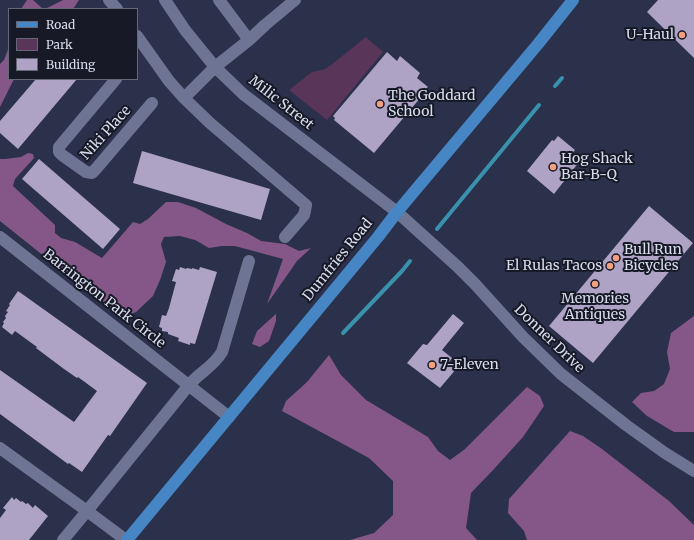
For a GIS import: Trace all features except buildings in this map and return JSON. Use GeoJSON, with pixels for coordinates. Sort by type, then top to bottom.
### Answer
{"type":"FeatureCollection","features":[{"type":"Feature","properties":{"kind":"main road","name":"Dumfries Road"},"geometry":{"type":"LineString","coordinates":[[127,540],[573,0]]}},
{"type":"Feature","properties":{"kind":"street"},"geometry":{"type":"LineString","coordinates":[[109,0],[116,8]]}},
{"type":"Feature","properties":{"kind":"street","name":"Milic Street"},"geometry":{"type":"LineString","coordinates":[[165,0],[185,30],[224,76],[251,100],[397,212]]}},
{"type":"Feature","properties":{"kind":"street"},"geometry":{"type":"LineString","coordinates":[[219,0],[249,40]]}},
{"type":"Feature","properties":{"kind":"street"},"geometry":{"type":"LineString","coordinates":[[184,98],[215,67],[295,0]]}},
{"type":"Feature","properties":{"kind":"street"},"geometry":{"type":"LineString","coordinates":[[138,40],[141,52],[184,98],[210,123],[306,205],[304,215],[285,237]]}},
{"type":"Feature","properties":{"kind":"street","name":"Niki Place"},"geometry":{"type":"LineString","coordinates":[[115,80],[59,147],[59,152],[62,155],[86,172],[92,173],[95,170],[152,103]]}},
{"type":"Feature","properties":{"kind":"street","name":"Donner Drive"},"geometry":{"type":"LineString","coordinates":[[397,212],[458,267],[523,337],[561,374],[626,425],[665,453],[694,471]]}},
{"type":"Feature","properties":{"kind":"street","name":"Barrington Park Circle"},"geometry":{"type":"LineString","coordinates":[[0,237],[229,417]]}},
{"type":"Feature","properties":{"kind":"street"},"geometry":{"type":"LineString","coordinates":[[63,540],[188,385],[196,376],[212,365],[222,352],[249,261]]}},
{"type":"Feature","properties":{"kind":"street"},"geometry":{"type":"LineString","coordinates":[[0,448],[127,540]]}},
{"type":"Feature","properties":{"kind":"green space"},"geometry":{"type":"Polygon","coordinates":[[[366,37],[383,52],[327,120],[289,90],[312,72],[325,69],[331,65],[366,37]]]}},
{"type":"Feature","properties":{"kind":"shaded area"},"geometry":{"type":"Polygon","coordinates":[[[27,0],[33,0],[42,8],[22,8],[27,0]]]}},
{"type":"Feature","properties":{"kind":"shaded area"},"geometry":{"type":"Polygon","coordinates":[[[63,0],[79,0],[74,8],[47,8],[63,0]]]}},
{"type":"Feature","properties":{"kind":"shaded area"},"geometry":{"type":"Polygon","coordinates":[[[8,50],[8,80],[14,80],[0,107],[0,64],[4,60],[8,50]]]}},
{"type":"Feature","properties":{"kind":"shaded area"},"geometry":{"type":"Polygon","coordinates":[[[28,153],[33,154],[34,158],[15,179],[13,186],[55,225],[55,233],[61,238],[75,242],[102,258],[133,222],[140,224],[148,219],[166,202],[178,202],[196,208],[261,241],[285,244],[299,251],[311,248],[297,261],[267,304],[283,259],[235,246],[209,248],[195,240],[180,236],[164,237],[161,244],[166,262],[153,296],[136,312],[124,317],[85,289],[0,221],[0,159],[21,157],[28,153]]]}},
{"type":"Feature","properties":{"kind":"shaded area"},"geometry":{"type":"Polygon","coordinates":[[[276,314],[276,321],[269,341],[260,347],[252,344],[257,331],[276,314]]]}},
{"type":"Feature","properties":{"kind":"shaded area"},"geometry":{"type":"Polygon","coordinates":[[[694,316],[694,432],[674,432],[647,416],[632,402],[641,393],[654,391],[664,384],[670,369],[667,352],[671,333],[694,316]]]}},
{"type":"Feature","properties":{"kind":"shaded area"},"geometry":{"type":"Polygon","coordinates":[[[329,355],[341,375],[366,400],[428,437],[438,451],[450,460],[465,449],[527,387],[540,396],[544,406],[523,437],[471,493],[466,528],[477,540],[350,540],[374,533],[393,515],[393,481],[369,458],[282,411],[286,401],[307,382],[329,355]]]}},
{"type":"Feature","properties":{"kind":"shaded area"},"geometry":{"type":"Polygon","coordinates":[[[570,431],[583,436],[602,449],[669,501],[694,525],[694,540],[527,540],[524,531],[508,513],[509,499],[570,431]]]}},
{"type":"Feature","properties":{"kind":"waterway"},"geometry":{"type":"LineString","coordinates":[[555,86],[562,78]]}},
{"type":"Feature","properties":{"kind":"waterway"},"geometry":{"type":"LineString","coordinates":[[437,229],[539,105]]}},
{"type":"Feature","properties":{"kind":"waterway"},"geometry":{"type":"LineString","coordinates":[[343,333],[410,261]]}},
{"type":"Feature","properties":{"kind":"place","name":"U-Haul"},"geometry":{"type":"Point","coordinates":[682,35]}},
{"type":"Feature","properties":{"kind":"place","name":"The Goddard School"},"geometry":{"type":"Point","coordinates":[380,104]}},
{"type":"Feature","properties":{"kind":"place","name":"Hog Shack Bar-B-Q"},"geometry":{"type":"Point","coordinates":[553,167]}},
{"type":"Feature","properties":{"kind":"place","name":"Bull Run Bicycles"},"geometry":{"type":"Point","coordinates":[616,258]}},
{"type":"Feature","properties":{"kind":"place","name":"El Rulas Tacos"},"geometry":{"type":"Point","coordinates":[610,266]}},
{"type":"Feature","properties":{"kind":"place","name":"Memories Antiques"},"geometry":{"type":"Point","coordinates":[595,284]}},
{"type":"Feature","properties":{"kind":"place","name":"7-Eleven"},"geometry":{"type":"Point","coordinates":[432,365]}}]}
